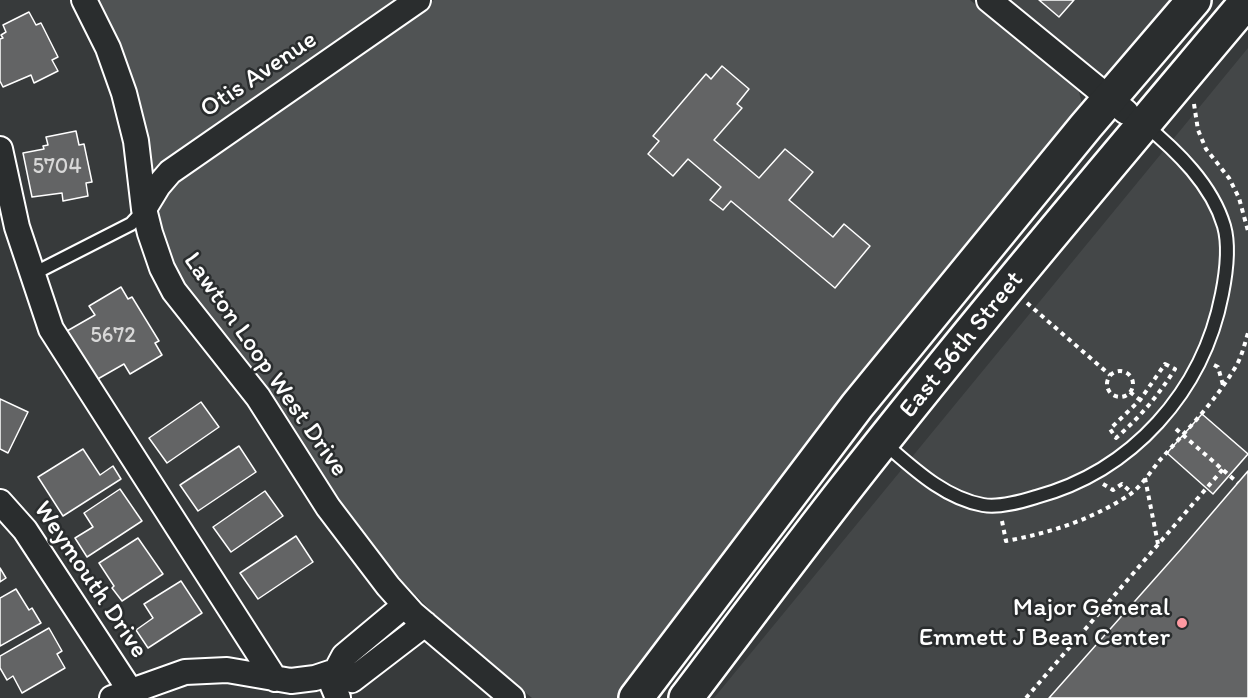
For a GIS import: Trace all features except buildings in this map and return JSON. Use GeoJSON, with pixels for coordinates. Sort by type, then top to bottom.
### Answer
{"type":"FeatureCollection","features":[{"type":"Feature","properties":{"kind":"main road","name":"East 56th Street"},"geometry":{"type":"LineString","coordinates":[[686,698],[883,442],[1126,111],[1194,0]]}},
{"type":"Feature","properties":{"kind":"main road","name":"East 56th Street"},"geometry":{"type":"LineString","coordinates":[[636,698],[857,406],[1126,111],[1248,0]]}},
{"type":"Feature","properties":{"kind":"street","name":"Lawton Loop West Drive"},"geometry":{"type":"LineString","coordinates":[[84,0],[108,48],[124,93],[136,141],[144,209],[158,260],[174,291],[258,397],[334,514],[366,558],[405,605],[512,698]]}},
{"type":"Feature","properties":{"kind":"street","name":"Otis Avenue"},"geometry":{"type":"LineString","coordinates":[[144,209],[158,186],[185,160],[418,0]]}},
{"type":"Feature","properties":{"kind":"street"},"geometry":{"type":"LineString","coordinates":[[989,0],[1126,111]]}},
{"type":"Feature","properties":{"kind":"street"},"geometry":{"type":"LineString","coordinates":[[0,149],[17,227],[51,329],[275,680]]}},
{"type":"Feature","properties":{"kind":"street","name":"Weymouth Drive"},"geometry":{"type":"LineString","coordinates":[[0,502],[25,530],[126,696]]}},
{"type":"Feature","properties":{"kind":"street"},"geometry":{"type":"LineString","coordinates":[[338,698],[332,672],[344,656],[405,605]]}},
{"type":"Feature","properties":{"kind":"street"},"geometry":{"type":"LineString","coordinates":[[126,696],[185,672],[227,670],[275,680],[300,680],[332,672],[351,680],[425,624]]}},
{"type":"Feature","properties":{"kind":"lane"},"geometry":{"type":"LineString","coordinates":[[883,442],[940,488],[960,499],[985,506],[1017,503],[1054,492],[1091,477],[1142,440],[1161,422],[1198,365],[1220,308],[1227,261],[1224,227],[1212,200],[1196,174],[1160,137],[1126,111]]}},
{"type":"Feature","properties":{"kind":"lane"},"geometry":{"type":"LineString","coordinates":[[33,274],[131,224],[144,209]]}},
{"type":"Feature","properties":{"kind":"path"},"geometry":{"type":"LineString","coordinates":[[1190,102],[1194,105],[1198,130],[1206,148],[1234,188],[1248,231]]}},
{"type":"Feature","properties":{"kind":"path"},"geometry":{"type":"LineString","coordinates":[[1035,310],[1110,375]]}},
{"type":"Feature","properties":{"kind":"path"},"geometry":{"type":"LineString","coordinates":[[1116,438],[1110,429],[1140,400],[1165,364],[1175,369]]}},
{"type":"Feature","properties":{"kind":"path"},"geometry":{"type":"LineString","coordinates":[[1115,371],[1128,374],[1132,379],[1130,392],[1124,396],[1111,393],[1107,388],[1110,375],[1115,371]]}},
{"type":"Feature","properties":{"kind":"path"},"geometry":{"type":"LineString","coordinates":[[1130,392],[1140,400]]}},
{"type":"Feature","properties":{"kind":"path"},"geometry":{"type":"LineString","coordinates":[[1176,429],[1238,483]]}},
{"type":"Feature","properties":{"kind":"path"},"geometry":{"type":"LineString","coordinates":[[1026,698],[1223,469]]}},
{"type":"Feature","properties":{"kind":"path"},"geometry":{"type":"LineString","coordinates":[[1091,477],[1113,490],[1122,484],[1132,493]]}},
{"type":"Feature","properties":{"kind":"path"},"geometry":{"type":"LineString","coordinates":[[1145,478],[1158,544]]}},
{"type":"Feature","properties":{"kind":"shaded area"},"geometry":{"type":"Polygon","coordinates":[[[84,0],[418,0],[193,154],[144,209],[136,141],[84,0]]]}},
{"type":"Feature","properties":{"kind":"shaded area"},"geometry":{"type":"Polygon","coordinates":[[[434,0],[970,0],[1078,88],[1083,108],[618,698],[532,698],[450,630],[380,559],[174,275],[164,248],[159,213],[168,190],[178,178],[434,0]]]}},
{"type":"Feature","properties":{"kind":"shaded area"},"geometry":{"type":"Polygon","coordinates":[[[1004,0],[1179,0],[1106,84],[1004,0]]]}},
{"type":"Feature","properties":{"kind":"shaded area"},"geometry":{"type":"Polygon","coordinates":[[[1248,48],[1248,698],[714,698],[1248,48]]]}},
{"type":"Feature","properties":{"kind":"place","name":"Major General Emmett J Bean Center"},"geometry":{"type":"Point","coordinates":[1182,623]}}]}
